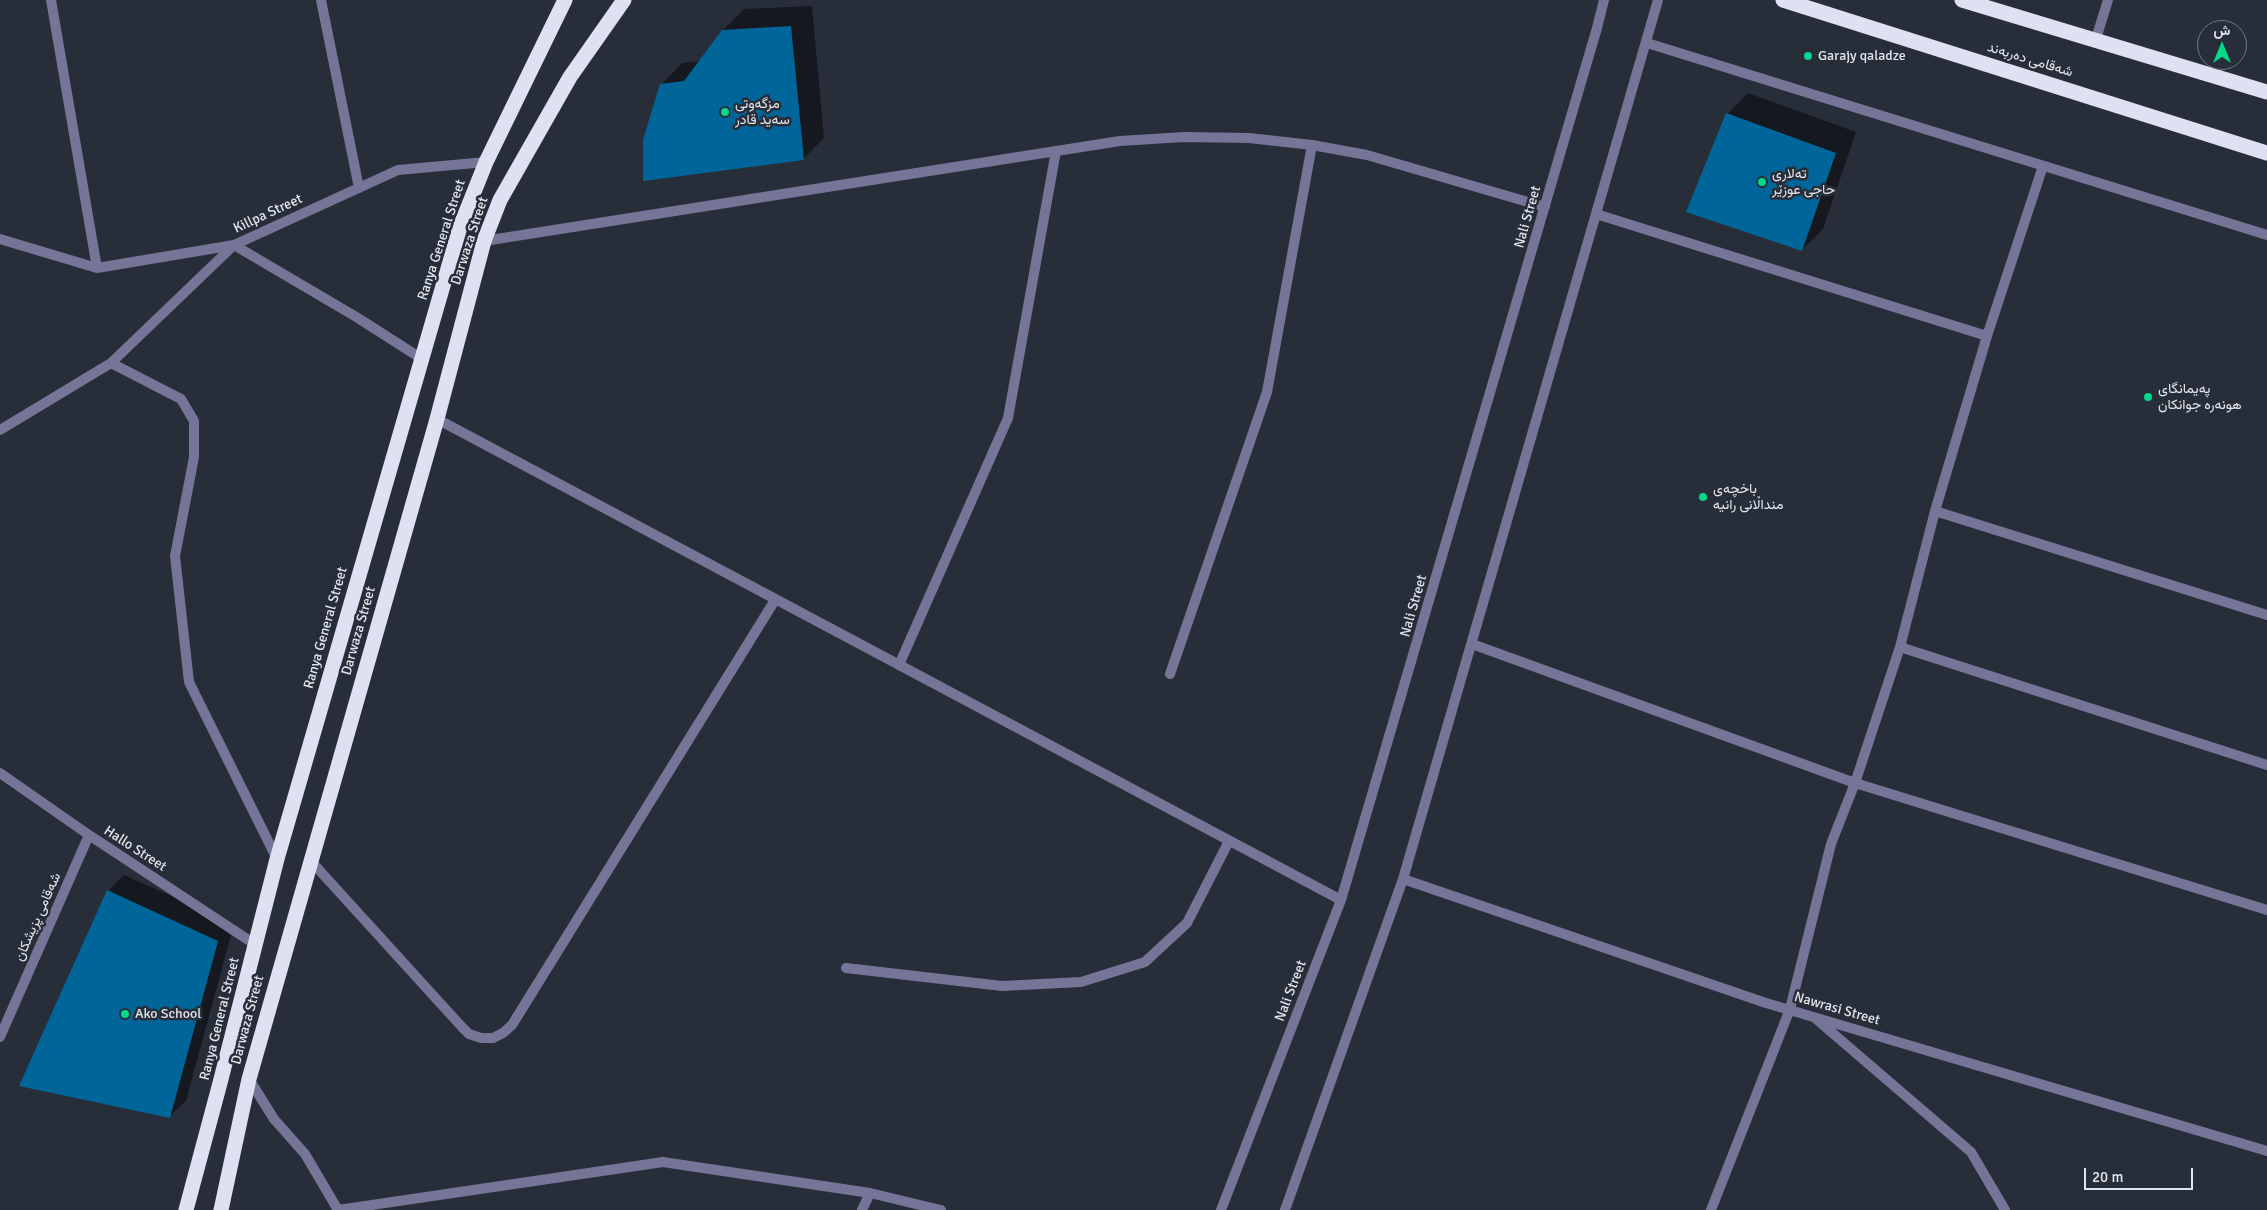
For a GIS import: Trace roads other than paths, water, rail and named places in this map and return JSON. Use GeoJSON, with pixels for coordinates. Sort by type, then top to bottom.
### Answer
{"type":"FeatureCollection","features":[{"type":"Feature","properties":{"kind":"highway","name":"Ranya General Street"},"geometry":{"type":"LineString","coordinates":[[186,1210],[256,945],[276,859],[460,227],[486,162],[565,0]]}},
{"type":"Feature","properties":{"kind":"highway","name":"Darwaza Street"},"geometry":{"type":"LineString","coordinates":[[220,1210],[249,1079],[437,420],[484,241],[500,200],[570,77],[624,0]]}},
{"type":"Feature","properties":{"kind":"highway","name":"شەقامی دەربەند"},"geometry":{"type":"LineString","coordinates":[[1783,0],[2267,153]]}},
{"type":"Feature","properties":{"kind":"highway"},"geometry":{"type":"LineString","coordinates":[[1962,0],[2095,42],[2267,92]]}},
{"type":"Feature","properties":{"kind":"street"},"geometry":{"type":"LineString","coordinates":[[51,0],[97,268]]}},
{"type":"Feature","properties":{"kind":"street"},"geometry":{"type":"LineString","coordinates":[[321,0],[358,188]]}},
{"type":"Feature","properties":{"kind":"street","name":"Nali Street"},"geometry":{"type":"LineString","coordinates":[[1221,1210],[1341,900],[1598,28],[1604,0]]}},
{"type":"Feature","properties":{"kind":"street"},"geometry":{"type":"LineString","coordinates":[[1285,1210],[1403,879],[1658,0]]}},
{"type":"Feature","properties":{"kind":"street"},"geometry":{"type":"LineString","coordinates":[[2095,42],[2108,0]]}},
{"type":"Feature","properties":{"kind":"street"},"geometry":{"type":"LineString","coordinates":[[1647,43],[2267,235]]}},
{"type":"Feature","properties":{"kind":"street"},"geometry":{"type":"LineString","coordinates":[[484,241],[1120,141],[1184,137],[1249,138],[1312,145],[1367,155],[1545,207]]}},
{"type":"Feature","properties":{"kind":"street"},"geometry":{"type":"LineString","coordinates":[[1170,674],[1267,392],[1312,145]]}},
{"type":"Feature","properties":{"kind":"street"},"geometry":{"type":"LineString","coordinates":[[899,665],[1008,418],[1056,151]]}},
{"type":"Feature","properties":{"kind":"street","name":"Killpa Street"},"geometry":{"type":"LineString","coordinates":[[0,239],[97,268],[234,245],[398,170],[486,162]]}},
{"type":"Feature","properties":{"kind":"street"},"geometry":{"type":"LineString","coordinates":[[1711,1210],[1790,1009],[1831,844],[1855,783],[1900,647],[1935,511],[1987,336],[2044,166]]}},
{"type":"Feature","properties":{"kind":"street"},"geometry":{"type":"LineString","coordinates":[[1596,214],[1987,336]]}},
{"type":"Feature","properties":{"kind":"street"},"geometry":{"type":"LineString","coordinates":[[0,430],[111,364],[234,245],[358,318],[422,359]]}},
{"type":"Feature","properties":{"kind":"street"},"geometry":{"type":"LineString","coordinates":[[111,364],[181,399],[194,421],[194,457],[175,556],[189,682],[276,859]]}},
{"type":"Feature","properties":{"kind":"street"},"geometry":{"type":"LineString","coordinates":[[437,420],[1341,900]]}},
{"type":"Feature","properties":{"kind":"street"},"geometry":{"type":"LineString","coordinates":[[1935,511],[2267,615]]}},
{"type":"Feature","properties":{"kind":"street"},"geometry":{"type":"LineString","coordinates":[[310,860],[465,1030],[480,1038],[493,1038],[504,1033],[512,1025],[775,600]]}},
{"type":"Feature","properties":{"kind":"street"},"geometry":{"type":"LineString","coordinates":[[1472,644],[1855,783],[2267,910]]}},
{"type":"Feature","properties":{"kind":"street"},"geometry":{"type":"LineString","coordinates":[[1900,647],[2267,765]]}},
{"type":"Feature","properties":{"kind":"street","name":"Hallo Street"},"geometry":{"type":"LineString","coordinates":[[0,773],[89,835],[256,945]]}},
{"type":"Feature","properties":{"kind":"street","name":"شەقامی پزیشکان"},"geometry":{"type":"LineString","coordinates":[[0,1037],[89,835]]}},
{"type":"Feature","properties":{"kind":"street"},"geometry":{"type":"LineString","coordinates":[[846,968],[1002,986],[1081,982],[1145,962],[1187,922],[1229,841]]}},
{"type":"Feature","properties":{"kind":"street","name":"Nawrasi Street"},"geometry":{"type":"LineString","coordinates":[[1403,879],[1812,1016],[2267,1151]]}},
{"type":"Feature","properties":{"kind":"street"},"geometry":{"type":"LineString","coordinates":[[1812,1016],[1971,1152],[2004,1210]]}},
{"type":"Feature","properties":{"kind":"street"},"geometry":{"type":"LineString","coordinates":[[249,1079],[274,1119],[305,1154],[338,1210],[663,1162],[870,1193],[941,1210]]}},
{"type":"Feature","properties":{"kind":"street"},"geometry":{"type":"LineString","coordinates":[[862,1210],[870,1193]]}},
{"type":"Feature","properties":{"kind":"place","name":"Garajy qaladze"},"geometry":{"type":"Point","coordinates":[1808,56]}},
{"type":"Feature","properties":{"kind":"place","name":"مزگەوتی سەید قادر"},"geometry":{"type":"Point","coordinates":[725,112]}},
{"type":"Feature","properties":{"kind":"place","name":"تەلاری حاجی عوزێر"},"geometry":{"type":"Point","coordinates":[1762,182]}},
{"type":"Feature","properties":{"kind":"place","name":"پەیمانگای هونەرە جوانکان"},"geometry":{"type":"Point","coordinates":[2148,397]}},
{"type":"Feature","properties":{"kind":"place","name":"باخچەی منداڵانی رانیە"},"geometry":{"type":"Point","coordinates":[1703,497]}},
{"type":"Feature","properties":{"kind":"place","name":"Ako School"},"geometry":{"type":"Point","coordinates":[125,1014]}}]}
